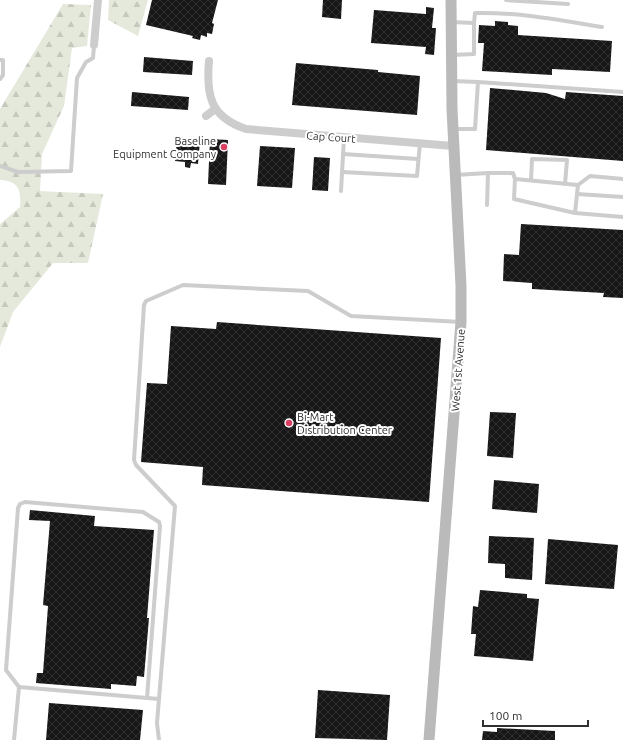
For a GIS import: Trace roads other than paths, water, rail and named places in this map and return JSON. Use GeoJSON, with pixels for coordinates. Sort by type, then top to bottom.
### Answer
{"type":"FeatureCollection","features":[{"type":"Feature","properties":{"kind":"street"},"geometry":{"type":"LineString","coordinates":[[94,45],[98,0]]}},
{"type":"Feature","properties":{"kind":"street","name":"West 1st Avenue"},"geometry":{"type":"LineString","coordinates":[[429,740],[461,322],[461,286],[453,146],[450,0]]}},
{"type":"Feature","properties":{"kind":"street","name":"Cap Court"},"geometry":{"type":"LineString","coordinates":[[209,61],[208,88],[215,109],[231,123],[252,131],[453,146]]}},
{"type":"Feature","properties":{"kind":"street"},"geometry":{"type":"LineString","coordinates":[[206,116],[215,109]]}},
{"type":"Feature","properties":{"kind":"lane"},"geometry":{"type":"LineString","coordinates":[[506,0],[568,4]]}},
{"type":"Feature","properties":{"kind":"lane"},"geometry":{"type":"LineString","coordinates":[[451,55],[474,54],[475,13],[497,12],[551,18],[602,27]]}},
{"type":"Feature","properties":{"kind":"lane"},"geometry":{"type":"LineString","coordinates":[[451,22],[474,23]]}},
{"type":"Feature","properties":{"kind":"lane"},"geometry":{"type":"LineString","coordinates":[[0,166],[18,172],[71,171],[77,78],[86,62],[93,58],[94,45]]}},
{"type":"Feature","properties":{"kind":"lane"},"geometry":{"type":"LineString","coordinates":[[0,60],[3,60],[3,75],[0,79]]}},
{"type":"Feature","properties":{"kind":"lane"},"geometry":{"type":"LineString","coordinates":[[452,81],[623,92]]}},
{"type":"Feature","properties":{"kind":"lane"},"geometry":{"type":"LineString","coordinates":[[453,128],[475,129],[478,82]]}},
{"type":"Feature","properties":{"kind":"lane"},"geometry":{"type":"LineString","coordinates":[[340,191],[344,138]]}},
{"type":"Feature","properties":{"kind":"lane"},"geometry":{"type":"LineString","coordinates":[[342,172],[417,176],[420,143]]}},
{"type":"Feature","properties":{"kind":"lane"},"geometry":{"type":"LineString","coordinates":[[343,154],[418,159]]}},
{"type":"Feature","properties":{"kind":"lane"},"geometry":{"type":"LineString","coordinates":[[530,180],[532,159],[567,160],[565,184]]}},
{"type":"Feature","properties":{"kind":"lane"},"geometry":{"type":"LineString","coordinates":[[487,205],[488,173]]}},
{"type":"Feature","properties":{"kind":"lane"},"geometry":{"type":"LineString","coordinates":[[455,175],[513,173],[515,179],[514,199],[575,212],[623,217]]}},
{"type":"Feature","properties":{"kind":"lane"},"geometry":{"type":"LineString","coordinates":[[515,179],[578,185],[590,176],[623,178]]}},
{"type":"Feature","properties":{"kind":"lane"},"geometry":{"type":"LineString","coordinates":[[575,212],[578,185]]}},
{"type":"Feature","properties":{"kind":"lane"},"geometry":{"type":"LineString","coordinates":[[577,194],[623,197]]}},
{"type":"Feature","properties":{"kind":"lane"},"geometry":{"type":"LineString","coordinates":[[159,740],[157,723],[175,506],[136,466],[134,460],[144,305],[146,301],[183,285],[308,291],[351,316],[461,322]]}},
{"type":"Feature","properties":{"kind":"lane"},"geometry":{"type":"LineString","coordinates":[[147,698],[160,526],[159,522],[143,512],[25,502],[20,504],[18,508],[6,670],[7,674],[19,687],[147,698],[159,699]]}},
{"type":"Feature","properties":{"kind":"lane"},"geometry":{"type":"LineString","coordinates":[[14,740],[19,687]]}},
{"type":"Feature","properties":{"kind":"place","name":"Baseline Equipment Company"},"geometry":{"type":"Point","coordinates":[224,147]}},
{"type":"Feature","properties":{"kind":"place","name":"Bi-Mart Distribution Center"},"geometry":{"type":"Point","coordinates":[289,423]}}]}
